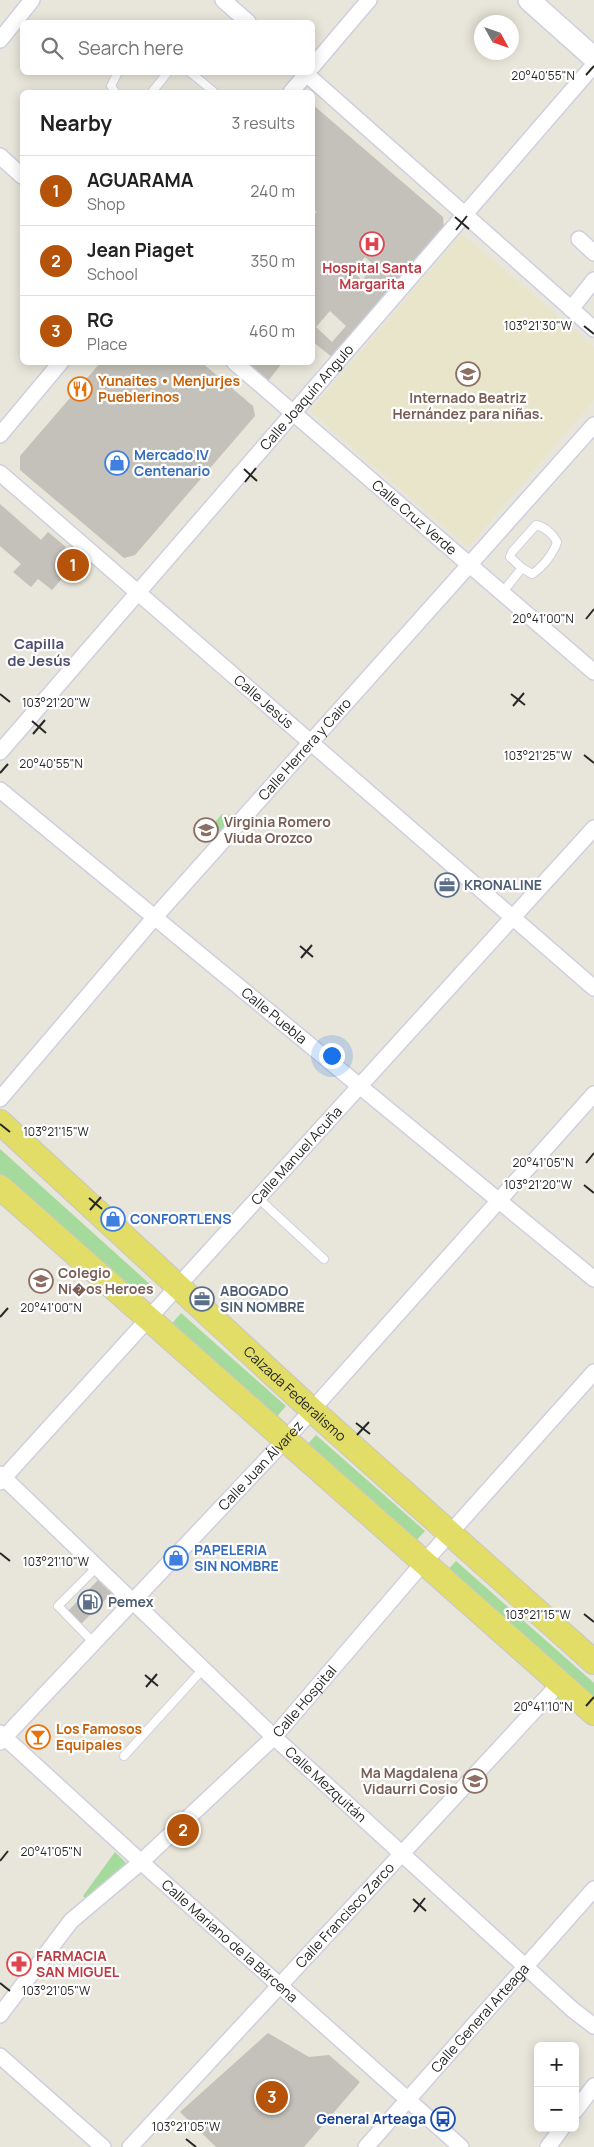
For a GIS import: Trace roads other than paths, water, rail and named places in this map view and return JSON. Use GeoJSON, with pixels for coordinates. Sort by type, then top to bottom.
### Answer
{"type":"FeatureCollection","features":[{"type":"Feature","properties":{"kind":"main road"},"geometry":{"type":"LineString","coordinates":[[529,0],[594,58]]}},
{"type":"Feature","properties":{"kind":"main road","name":"Calzada Federalismo"},"geometry":{"type":"LineString","coordinates":[[0,1122],[312,1410],[450,1534],[592,1655]]}},
{"type":"Feature","properties":{"kind":"main road"},"geometry":{"type":"LineString","coordinates":[[0,1187],[594,1713]]}},
{"type":"Feature","properties":{"kind":"street"},"geometry":{"type":"LineString","coordinates":[[0,40],[32,0]]}},
{"type":"Feature","properties":{"kind":"street"},"geometry":{"type":"LineString","coordinates":[[223,0],[246,20]]}},
{"type":"Feature","properties":{"kind":"street"},"geometry":{"type":"LineString","coordinates":[[315,64],[369,0]]}},
{"type":"Feature","properties":{"kind":"street","name":"Calle Joaquín Angulo"},"geometry":{"type":"LineString","coordinates":[[0,752],[594,64]]}},
{"type":"Feature","properties":{"kind":"street"},"geometry":{"type":"LineString","coordinates":[[293,90],[305,75]]}},
{"type":"Feature","properties":{"kind":"street"},"geometry":{"type":"LineString","coordinates":[[311,75],[594,329]]}},
{"type":"Feature","properties":{"kind":"street"},"geometry":{"type":"LineString","coordinates":[[0,156],[20,174]]}},
{"type":"Feature","properties":{"kind":"street"},"geometry":{"type":"LineString","coordinates":[[579,239],[594,253]]}},
{"type":"Feature","properties":{"kind":"street"},"geometry":{"type":"LineString","coordinates":[[571,309],[594,280]]}},
{"type":"Feature","properties":{"kind":"street"},"geometry":{"type":"LineString","coordinates":[[0,434],[58,365]]}},
{"type":"Feature","properties":{"kind":"street","name":"Calle Cruz Verde"},"geometry":{"type":"LineString","coordinates":[[237,365],[594,672]]}},
{"type":"Feature","properties":{"kind":"street","name":"Calle Herrera y Cairo"},"geometry":{"type":"LineString","coordinates":[[0,1099],[154,918],[594,425]]}},
{"type":"Feature","properties":{"kind":"street","name":"Calle Jesús"},"geometry":{"type":"LineString","coordinates":[[0,473],[137,594],[594,988]]}},
{"type":"Feature","properties":{"kind":"street","name":"Calle Puebla"},"geometry":{"type":"LineString","coordinates":[[0,790],[594,1279]]}},
{"type":"Feature","properties":{"kind":"street","name":"Calle Manuel Acuña"},"geometry":{"type":"LineString","coordinates":[[1,1478],[594,828]]}},
{"type":"Feature","properties":{"kind":"street","name":"Calle Juan Álvarez"},"geometry":{"type":"LineString","coordinates":[[2,1738],[286,1439],[594,1094]]}},
{"type":"Feature","properties":{"kind":"street","name":"Calle Hospital"},"geometry":{"type":"LineString","coordinates":[[0,2015],[72,1921],[141,1862],[274,1737],[425,1562],[594,1372]]}},
{"type":"Feature","properties":{"kind":"street","name":"Calle Mezquitán"},"geometry":{"type":"LineString","coordinates":[[1,1478],[97,1567],[274,1737],[525,1967],[594,2026]]}},
{"type":"Feature","properties":{"kind":"street","name":"Calle Francisco Zarco"},"geometry":{"type":"LineString","coordinates":[[130,2147],[560,1683]]}},
{"type":"Feature","properties":{"kind":"street","name":"Calle Mariano de la Bárcena"},"geometry":{"type":"LineString","coordinates":[[2,1738],[460,2147]]}},
{"type":"Feature","properties":{"kind":"street","name":"Calle General Arteaga"},"geometry":{"type":"LineString","coordinates":[[366,2147],[594,1889]]}},
{"type":"Feature","properties":{"kind":"street"},"geometry":{"type":"LineString","coordinates":[[0,2056],[103,2147]]}},
{"type":"Feature","properties":{"kind":"street"},"geometry":{"type":"LineString","coordinates":[[579,2106],[594,2086]]}},
{"type":"Feature","properties":{"kind":"street"},"geometry":{"type":"LineString","coordinates":[[548,2147],[559,2132]]}},
{"type":"Feature","properties":{"kind":"lane"},"geometry":{"type":"LineString","coordinates":[[114,90],[111,86],[116,75]]}},
{"type":"Feature","properties":{"kind":"lane"},"geometry":{"type":"LineString","coordinates":[[154,90],[166,75]]}},
{"type":"Feature","properties":{"kind":"lane"},"geometry":{"type":"LineString","coordinates":[[193,75],[211,90]]}},
{"type":"Feature","properties":{"kind":"lane"},"geometry":{"type":"LineString","coordinates":[[202,90],[206,86]]}},
{"type":"Feature","properties":{"kind":"lane"},"geometry":{"type":"LineString","coordinates":[[536,525],[541,526],[554,536],[557,542],[555,548],[537,571],[532,574],[522,568],[512,561],[510,557],[512,552],[532,528],[536,525]]}},
{"type":"Feature","properties":{"kind":"lane"},"geometry":{"type":"LineString","coordinates":[[502,593],[522,568]]}},
{"type":"Feature","properties":{"kind":"lane"},"geometry":{"type":"LineString","coordinates":[[258,1198],[324,1259]]}},
{"type":"Feature","properties":{"kind":"lane"},"geometry":{"type":"LineString","coordinates":[[94,1643],[58,1606],[97,1567]]}},
{"type":"Feature","properties":{"kind":"lane"},"geometry":{"type":"LineString","coordinates":[[124,1756],[204,1669]]}},
{"type":"Feature","properties":{"kind":"place","name":"Hospital Santa Margarita"},"geometry":{"type":"Point","coordinates":[372,244]}},
{"type":"Feature","properties":{"kind":"place","name":"Internado Beatriz Hernández para niñas."},"geometry":{"type":"Point","coordinates":[468,374]}},
{"type":"Feature","properties":{"kind":"place","name":"Yunaites • Menjurjes Pueblerinos"},"geometry":{"type":"Point","coordinates":[80,389]}},
{"type":"Feature","properties":{"kind":"place","name":"Mercado IV Centenario"},"geometry":{"type":"Point","coordinates":[117,463]}},
{"type":"Feature","properties":{"kind":"place","name":"AGUARAMA"},"geometry":{"type":"Point","coordinates":[73,565]}},
{"type":"Feature","properties":{"kind":"place","name":"Virginia Romero Viuda Orozco"},"geometry":{"type":"Point","coordinates":[206,830]}},
{"type":"Feature","properties":{"kind":"place","name":"KRONALINE"},"geometry":{"type":"Point","coordinates":[447,885]}},
{"type":"Feature","properties":{"kind":"place","name":"CONFORTLENS"},"geometry":{"type":"Point","coordinates":[113,1219]}},
{"type":"Feature","properties":{"kind":"place","name":"Colegio Ni�os Heroes"},"geometry":{"type":"Point","coordinates":[41,1281]}},
{"type":"Feature","properties":{"kind":"place","name":"ABOGADO SIN NOMBRE"},"geometry":{"type":"Point","coordinates":[202,1299]}},
{"type":"Feature","properties":{"kind":"place","name":"PAPELERIA SIN NOMBRE"},"geometry":{"type":"Point","coordinates":[176,1558]}},
{"type":"Feature","properties":{"kind":"place","name":"Pemex"},"geometry":{"type":"Point","coordinates":[90,1602]}},
{"type":"Feature","properties":{"kind":"place","name":"Los Famosos Equipales"},"geometry":{"type":"Point","coordinates":[38,1737]}},
{"type":"Feature","properties":{"kind":"place","name":"Ma Magdalena Vidaurri Cosio"},"geometry":{"type":"Point","coordinates":[475,1781]}},
{"type":"Feature","properties":{"kind":"place","name":"Jean Piaget"},"geometry":{"type":"Point","coordinates":[183,1830]}},
{"type":"Feature","properties":{"kind":"place","name":"FARMACIA SAN MIGUEL"},"geometry":{"type":"Point","coordinates":[19,1964]}},
{"type":"Feature","properties":{"kind":"place","name":"RG"},"geometry":{"type":"Point","coordinates":[272,2097]}},
{"type":"Feature","properties":{"kind":"place","name":"General Arteaga"},"geometry":{"type":"Point","coordinates":[443,2119]}},
{"type":"Feature","properties":{"kind":"district","name":"Capilla de Jesús"},"geometry":{"type":"Point","coordinates":[39,652]}}]}
